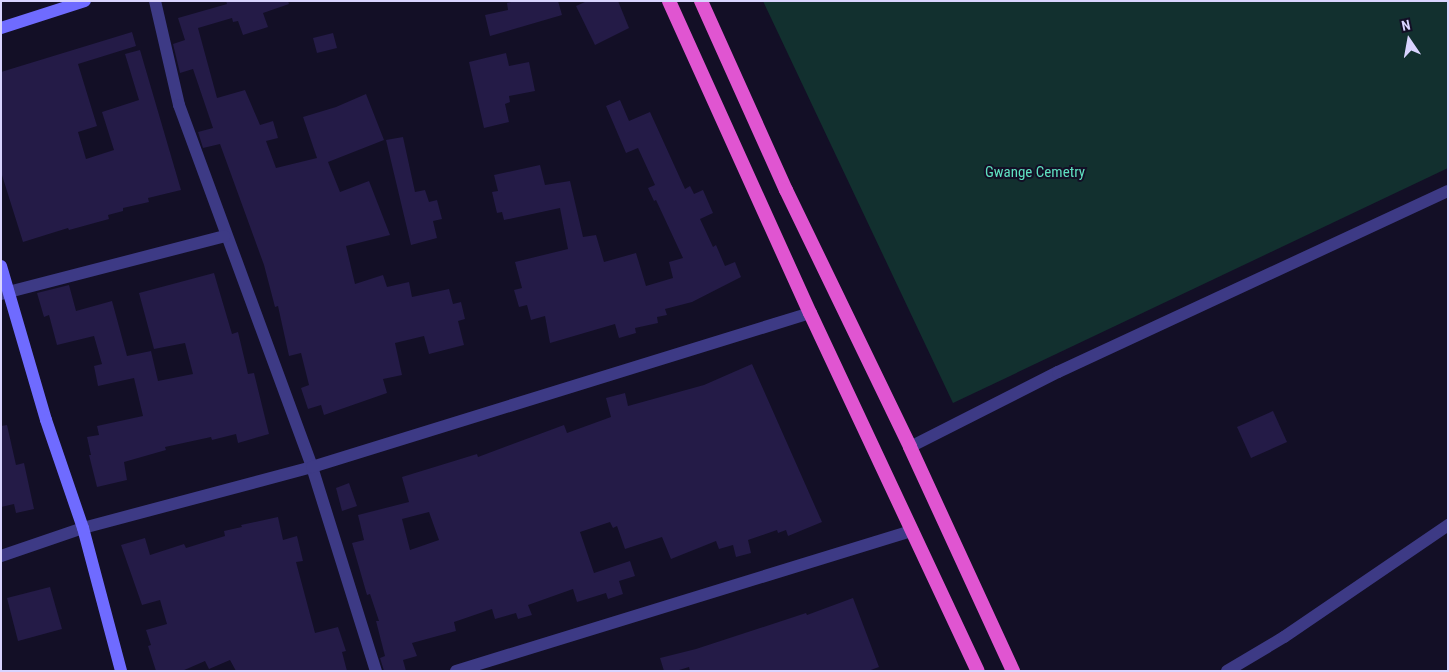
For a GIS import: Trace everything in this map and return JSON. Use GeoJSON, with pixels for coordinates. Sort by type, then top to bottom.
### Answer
{"type":"FeatureCollection","features":[{"type":"Feature","properties":{"kind":"highway"},"geometry":{"type":"LineString","coordinates":[[669,1],[810,313],[978,671]]}},
{"type":"Feature","properties":{"kind":"highway"},"geometry":{"type":"LineString","coordinates":[[701,1],[786,190],[910,448],[1013,671]]}},
{"type":"Feature","properties":{"kind":"main road"},"geometry":{"type":"LineString","coordinates":[[1,28],[85,1]]}},
{"type":"Feature","properties":{"kind":"main road"},"geometry":{"type":"LineString","coordinates":[[1,266],[5,293],[83,528],[121,671]]}},
{"type":"Feature","properties":{"kind":"street"},"geometry":{"type":"LineString","coordinates":[[155,1],[178,105],[312,467],[376,671]]}},
{"type":"Feature","properties":{"kind":"street"},"geometry":{"type":"LineString","coordinates":[[910,448],[1058,372],[1448,191]]}},
{"type":"Feature","properties":{"kind":"street"},"geometry":{"type":"LineString","coordinates":[[5,293],[225,236]]}},
{"type":"Feature","properties":{"kind":"street"},"geometry":{"type":"LineString","coordinates":[[1,556],[83,528],[312,467],[810,313]]}},
{"type":"Feature","properties":{"kind":"street"},"geometry":{"type":"LineString","coordinates":[[1227,671],[1284,637],[1448,525]]}},
{"type":"Feature","properties":{"kind":"street"},"geometry":{"type":"LineString","coordinates":[[456,671],[913,530]]}},
{"type":"Feature","properties":{"kind":"green space","name":"Gwange Cemetry"},"geometry":{"type":"Polygon","coordinates":[[[763,1],[1448,1],[1448,168],[953,403],[763,1]]]}},
{"type":"Feature","properties":{"kind":"building"},"geometry":{"type":"Polygon","coordinates":[[[226,1],[288,1],[289,4],[263,13],[268,27],[243,35],[238,21],[233,22],[232,18],[198,28],[217,98],[245,90],[260,125],[273,121],[278,138],[266,141],[276,168],[317,158],[303,117],[336,107],[366,94],[384,140],[328,162],[340,192],[369,181],[390,235],[346,246],[355,284],[383,275],[387,287],[409,282],[412,297],[449,289],[453,304],[461,302],[465,319],[458,321],[464,345],[429,354],[424,336],[395,343],[402,375],[383,379],[387,393],[324,415],[321,405],[308,409],[301,388],[309,385],[301,353],[289,356],[278,306],[275,307],[264,265],[220,144],[203,148],[198,132],[213,128],[193,69],[180,73],[173,44],[185,40],[178,18],[227,4],[226,1]]]}},
{"type":"Feature","properties":{"kind":"building"},"geometry":{"type":"Polygon","coordinates":[[[516,1],[558,1],[562,15],[490,36],[485,15],[508,10],[507,3],[516,1]]]}},
{"type":"Feature","properties":{"kind":"building"},"geometry":{"type":"Polygon","coordinates":[[[587,1],[618,1],[629,28],[595,45],[576,6],[587,1]]]}},
{"type":"Feature","properties":{"kind":"building"},"geometry":{"type":"Polygon","coordinates":[[[132,32],[136,46],[78,64],[97,126],[78,132],[86,159],[114,150],[102,112],[139,100],[125,54],[140,50],[181,190],[148,198],[149,202],[123,208],[123,211],[108,215],[109,219],[69,230],[68,228],[23,242],[1,172],[1,72],[132,32]]]}},
{"type":"Feature","properties":{"kind":"building"},"geometry":{"type":"Polygon","coordinates":[[[333,33],[337,48],[317,53],[313,38],[333,33]]]}},
{"type":"Feature","properties":{"kind":"building"},"geometry":{"type":"Polygon","coordinates":[[[506,53],[509,66],[529,62],[535,91],[509,96],[510,102],[505,104],[509,122],[484,128],[469,62],[506,53]]]}},
{"type":"Feature","properties":{"kind":"building"},"geometry":{"type":"Polygon","coordinates":[[[620,100],[629,121],[650,112],[685,189],[690,186],[694,194],[703,190],[713,213],[700,219],[713,247],[716,245],[725,266],[735,262],[741,277],[692,302],[665,309],[667,315],[657,317],[658,323],[635,328],[636,333],[619,338],[615,324],[550,343],[545,316],[531,320],[527,305],[519,307],[514,290],[522,288],[515,262],[568,249],[560,208],[504,220],[502,212],[497,213],[492,192],[498,191],[494,175],[540,165],[545,185],[570,181],[583,237],[596,235],[604,262],[636,253],[646,286],[673,278],[669,262],[683,258],[656,200],[654,201],[648,188],[655,185],[638,148],[626,153],[606,106],[620,100]]]}},
{"type":"Feature","properties":{"kind":"building"},"geometry":{"type":"Polygon","coordinates":[[[403,137],[415,192],[425,190],[429,202],[437,200],[442,219],[433,221],[437,238],[411,245],[386,140],[403,137]]]}},
{"type":"Feature","properties":{"kind":"building"},"geometry":{"type":"Polygon","coordinates":[[[214,273],[232,334],[238,332],[248,374],[254,373],[269,434],[238,443],[236,434],[212,440],[211,437],[165,447],[166,450],[124,462],[127,480],[97,487],[89,455],[91,455],[87,437],[99,435],[97,426],[143,416],[134,378],[98,386],[94,366],[102,364],[94,336],[57,345],[49,315],[44,317],[37,293],[69,285],[76,311],[112,301],[127,356],[151,351],[158,381],[193,374],[185,343],[154,349],[139,293],[214,273]]]}},
{"type":"Feature","properties":{"kind":"building"},"geometry":{"type":"Polygon","coordinates":[[[752,364],[822,522],[788,536],[786,530],[778,533],[777,530],[748,540],[751,553],[736,557],[733,545],[719,549],[716,541],[671,559],[662,537],[625,549],[617,526],[613,528],[610,522],[580,532],[594,573],[630,561],[635,576],[619,581],[623,594],[608,599],[606,593],[577,602],[573,589],[528,605],[532,615],[518,619],[516,613],[495,619],[492,609],[454,622],[456,631],[412,643],[417,656],[403,660],[406,671],[384,671],[380,658],[385,656],[376,621],[379,621],[370,594],[367,595],[352,543],[364,540],[358,515],[409,502],[402,477],[477,454],[478,457],[564,425],[567,433],[611,417],[606,398],[625,393],[628,406],[704,385],[752,364]],[[429,512],[402,519],[410,550],[439,540],[429,512]]]}},
{"type":"Feature","properties":{"kind":"building"},"geometry":{"type":"Polygon","coordinates":[[[1273,411],[1287,442],[1251,458],[1237,427],[1273,411]]]}},
{"type":"Feature","properties":{"kind":"building"},"geometry":{"type":"Polygon","coordinates":[[[7,425],[16,465],[24,463],[34,509],[16,513],[14,504],[1,507],[1,426],[7,425]]]}},
{"type":"Feature","properties":{"kind":"building"},"geometry":{"type":"Polygon","coordinates":[[[349,483],[357,506],[342,511],[336,488],[349,483]]]}},
{"type":"Feature","properties":{"kind":"building"},"geometry":{"type":"Polygon","coordinates":[[[278,517],[283,540],[297,536],[303,561],[296,562],[315,633],[338,627],[346,651],[342,652],[347,671],[236,671],[230,660],[209,669],[205,661],[182,671],[156,671],[148,646],[151,645],[146,630],[167,624],[160,600],[142,605],[121,545],[145,538],[150,555],[184,544],[186,548],[225,536],[224,531],[242,527],[241,525],[278,517]]]}},
{"type":"Feature","properties":{"kind":"building"},"geometry":{"type":"Polygon","coordinates":[[[50,587],[62,629],[18,641],[7,598],[50,587]]]}},
{"type":"Feature","properties":{"kind":"building"},"geometry":{"type":"Polygon","coordinates":[[[853,598],[879,667],[868,671],[690,671],[689,667],[676,671],[664,671],[660,658],[696,649],[806,613],[807,615],[853,598]]]}}]}
